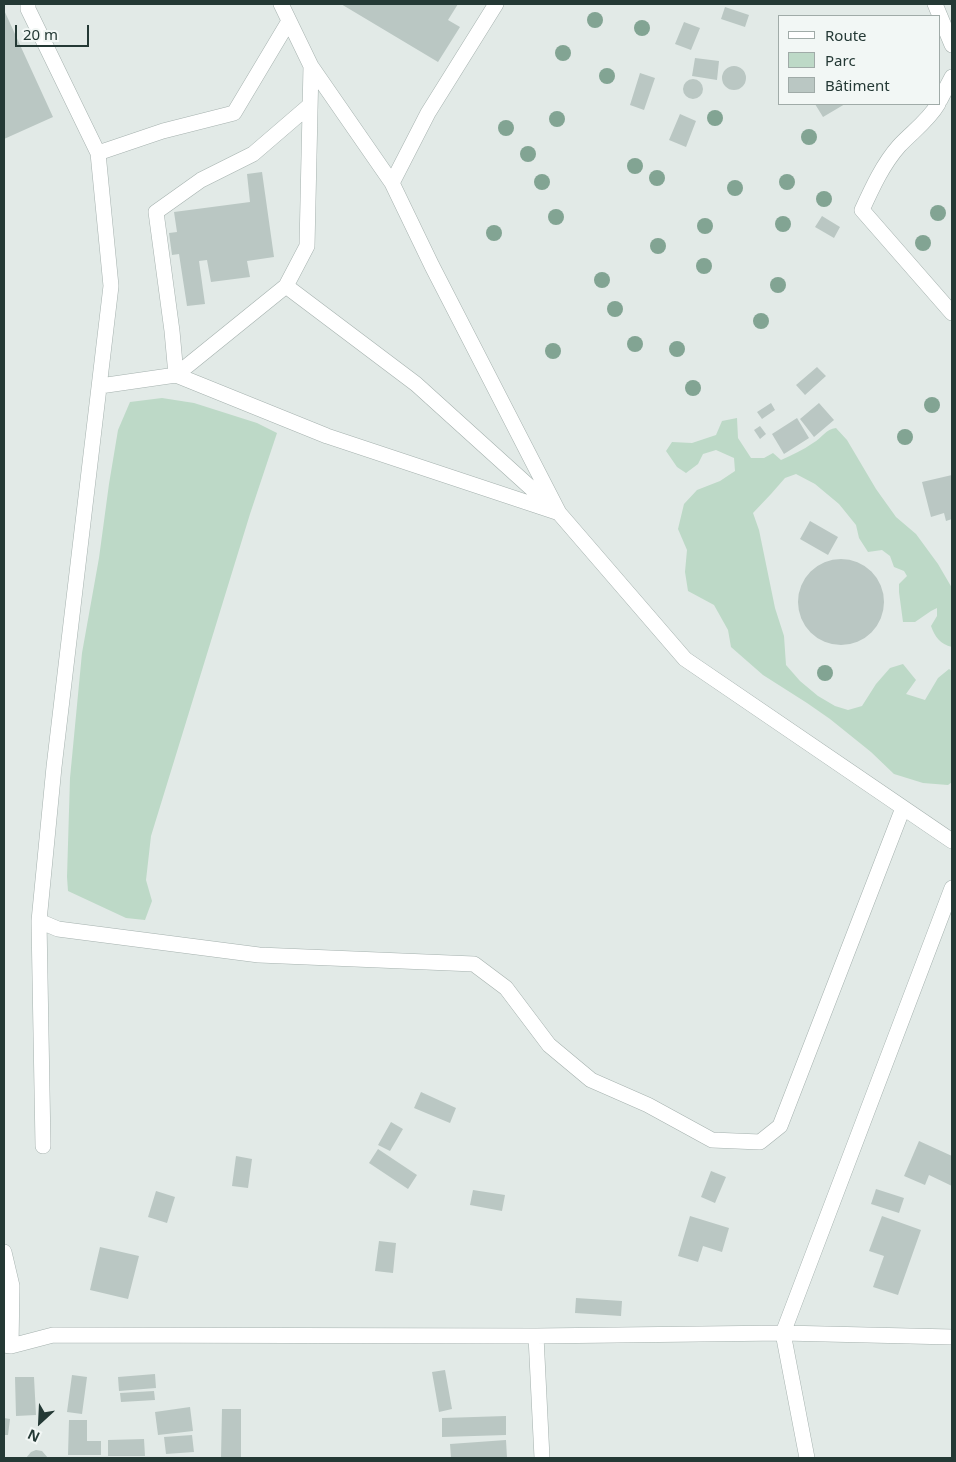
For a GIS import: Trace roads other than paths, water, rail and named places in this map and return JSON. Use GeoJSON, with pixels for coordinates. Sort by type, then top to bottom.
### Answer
{"type":"FeatureCollection","features":[{"type":"Feature","properties":{"kind":"street"},"geometry":{"type":"LineString","coordinates":[[281,4],[311,66],[392,183],[432,266],[559,512]]}},
{"type":"Feature","properties":{"kind":"street"},"geometry":{"type":"LineString","coordinates":[[392,183],[428,113],[496,4]]}},
{"type":"Feature","properties":{"kind":"street"},"geometry":{"type":"LineString","coordinates":[[27,5],[98,153],[111,286],[54,767],[39,921],[43,1146]]}},
{"type":"Feature","properties":{"kind":"street"},"geometry":{"type":"LineString","coordinates":[[941,18],[952,45]]}},
{"type":"Feature","properties":{"kind":"street"},"geometry":{"type":"LineString","coordinates":[[98,153],[163,131],[234,113],[289,21]]}},
{"type":"Feature","properties":{"kind":"street"},"geometry":{"type":"LineString","coordinates":[[176,375],[286,286],[306,246],[311,66]]}},
{"type":"Feature","properties":{"kind":"street"},"geometry":{"type":"LineString","coordinates":[[941,98],[952,77]]}},
{"type":"Feature","properties":{"kind":"street"},"geometry":{"type":"LineString","coordinates":[[176,375],[156,212],[201,180],[253,154],[310,105]]}},
{"type":"Feature","properties":{"kind":"street"},"geometry":{"type":"LineString","coordinates":[[937,105],[933,113],[898,147],[873,184],[862,210],[952,313]]}},
{"type":"Feature","properties":{"kind":"street"},"geometry":{"type":"LineString","coordinates":[[286,286],[416,384],[559,512],[685,659],[952,841]]}},
{"type":"Feature","properties":{"kind":"street"},"geometry":{"type":"LineString","coordinates":[[100,386],[176,375],[327,436],[559,512]]}},
{"type":"Feature","properties":{"kind":"street"},"geometry":{"type":"LineString","coordinates":[[39,921],[58,929],[259,955],[474,964],[506,988],[549,1045],[591,1080],[648,1105],[712,1140],[760,1142],[780,1126],[903,808]]}},
{"type":"Feature","properties":{"kind":"street"},"geometry":{"type":"LineString","coordinates":[[808,1458],[783,1333],[952,888]]}},
{"type":"Feature","properties":{"kind":"street"},"geometry":{"type":"LineString","coordinates":[[4,1252],[12,1286],[7,1345],[53,1335],[536,1336],[783,1333],[952,1337]]}},
{"type":"Feature","properties":{"kind":"street"},"geometry":{"type":"LineString","coordinates":[[536,1336],[542,1458]]}}]}
